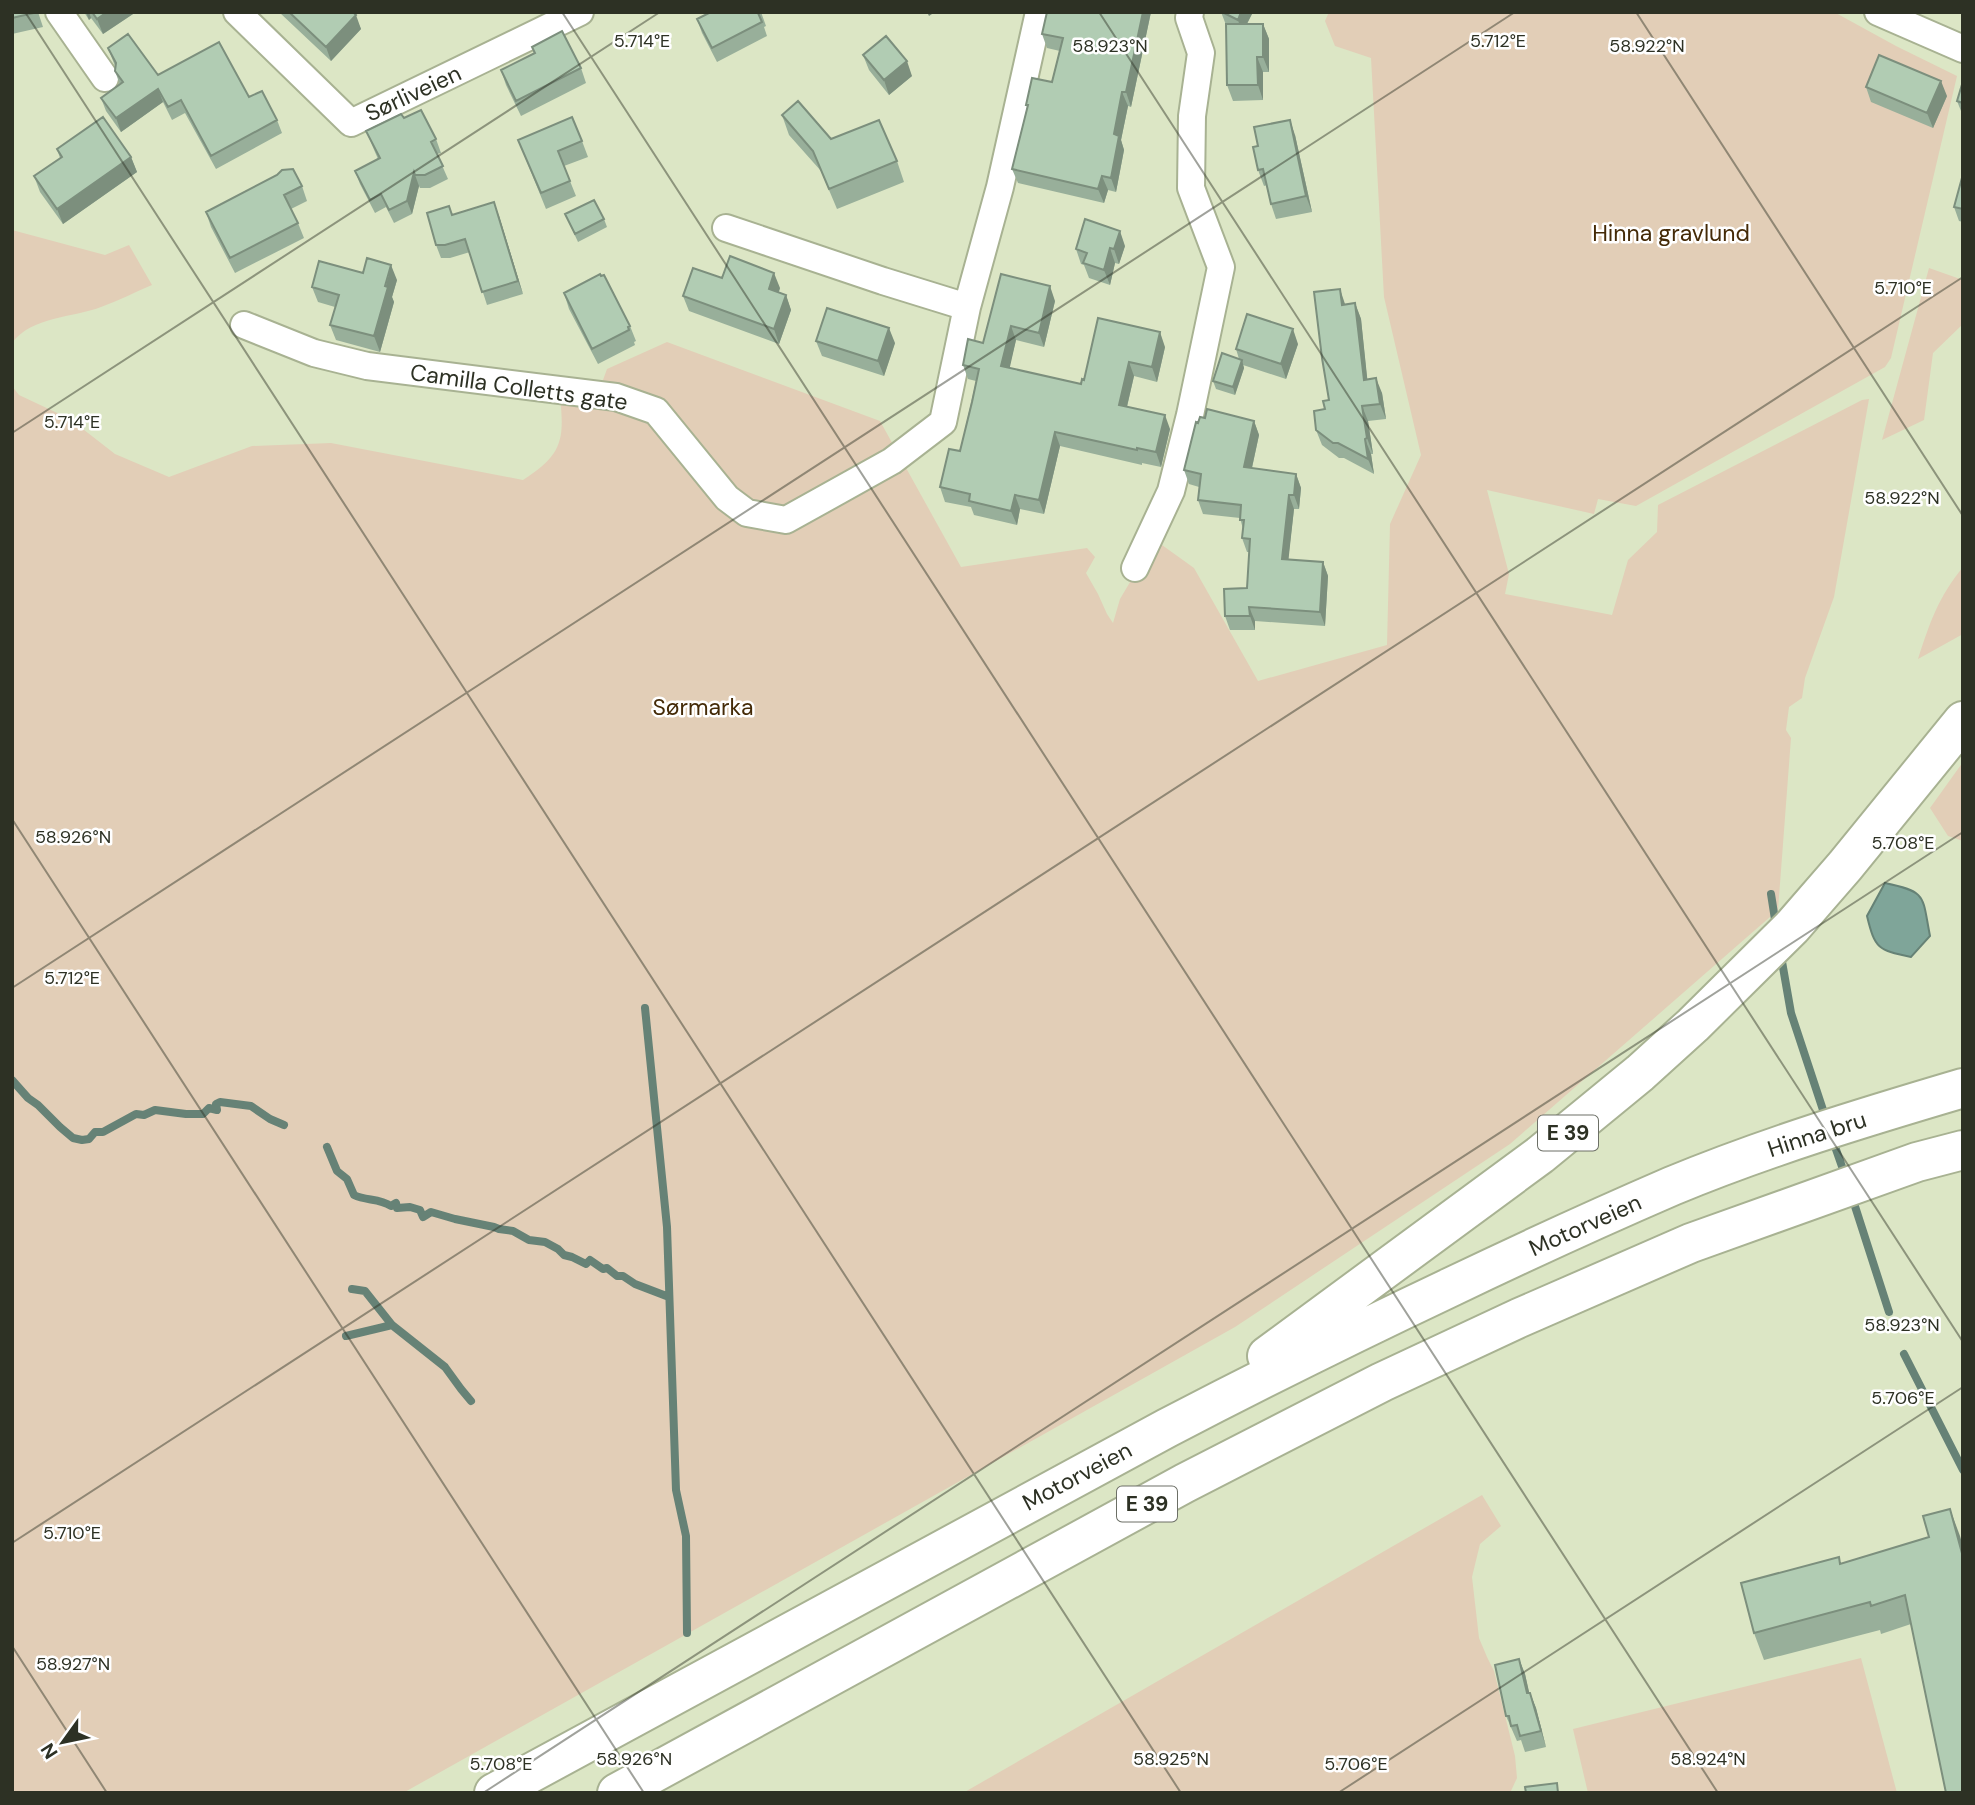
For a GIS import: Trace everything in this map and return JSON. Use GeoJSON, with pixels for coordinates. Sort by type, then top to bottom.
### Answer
{"type":"FeatureCollection","features":[{"type":"Feature","properties":{"kind":"highway","name":"E 39"},"geometry":{"type":"LineString","coordinates":[[1167,1428],[1540,1155],[1640,1073],[1792,927],[1961,722]]}},
{"type":"Feature","properties":{"kind":"highway","name":"Hinna bru"},"geometry":{"type":"LineString","coordinates":[[1674,1186],[1770,1149],[1963,1088]]}},
{"type":"Feature","properties":{"kind":"highway","name":"E 39"},"geometry":{"type":"LineString","coordinates":[[617,1793],[1185,1483],[1382,1382],[1519,1318],[1691,1243],[1917,1163],[1963,1150]]}},
{"type":"Feature","properties":{"kind":"highway","name":"Motorveien"},"geometry":{"type":"LineString","coordinates":[[494,1793],[1267,1375],[1534,1247],[1674,1186]]}},
{"type":"Feature","properties":{"kind":"street"},"geometry":{"type":"LineString","coordinates":[[59,12],[105,78]]}},
{"type":"Feature","properties":{"kind":"street","name":"Sørliveien"},"geometry":{"type":"LineString","coordinates":[[237,12],[351,123],[580,12]]}},
{"type":"Feature","properties":{"kind":"street","name":"Camilla Colletts gate"},"geometry":{"type":"LineString","coordinates":[[244,324],[314,353],[367,366],[616,397],[656,411],[727,498],[747,513],[786,520],[892,461],[943,422],[967,307],[1000,187],[1040,12]]}},
{"type":"Feature","properties":{"kind":"street"},"geometry":{"type":"LineString","coordinates":[[1135,568],[1171,491],[1221,267],[1191,188],[1192,116],[1201,53],[1189,18],[1190,12]]}},
{"type":"Feature","properties":{"kind":"street"},"geometry":{"type":"LineString","coordinates":[[1878,12],[1963,50]]}},
{"type":"Feature","properties":{"kind":"street"},"geometry":{"type":"LineString","coordinates":[[726,228],[967,307]]}},
{"type":"Feature","properties":{"kind":"green space"},"geometry":{"type":"Polygon","coordinates":[[[1329,12],[1834,12],[1957,76],[1891,358],[1885,367],[1636,506],[1598,499],[1594,514],[1487,490],[1509,574],[1505,594],[1612,615],[1628,560],[1657,532],[1658,505],[1862,400],[1869,399],[1834,597],[1805,678],[1802,698],[1789,707],[1786,730],[1791,738],[1778,910],[1510,1144],[1235,1327],[403,1793],[12,1793],[12,386],[19,395],[70,419],[115,454],[169,477],[252,446],[331,443],[523,480],[546,463],[558,446],[562,425],[560,397],[595,402],[607,369],[667,342],[880,421],[961,567],[1087,548],[1095,557],[1086,573],[1113,623],[1120,599],[1155,540],[1194,568],[1258,681],[1387,645],[1390,524],[1421,455],[1384,297],[1371,58],[1335,46],[1325,21],[1329,12]]]}},
{"type":"Feature","properties":{"kind":"green space"},"geometry":{"type":"Polygon","coordinates":[[[12,230],[105,255],[129,245],[152,285],[90,311],[42,323],[20,334],[12,343],[12,230]]]}},
{"type":"Feature","properties":{"kind":"green space"},"geometry":{"type":"Polygon","coordinates":[[[1929,268],[1963,280],[1963,324],[1933,353],[1924,420],[1882,440],[1929,268]]]}},
{"type":"Feature","properties":{"kind":"green space"},"geometry":{"type":"Polygon","coordinates":[[[1963,567],[1963,634],[1918,659],[1936,611],[1947,589],[1963,567]]]}},
{"type":"Feature","properties":{"kind":"green space"},"geometry":{"type":"Polygon","coordinates":[[[1963,762],[1963,841],[1948,836],[1930,808],[1963,762]]]}},
{"type":"Feature","properties":{"kind":"green space"},"geometry":{"type":"Polygon","coordinates":[[[1482,1495],[1501,1526],[1480,1544],[1472,1577],[1479,1638],[1494,1671],[1515,1756],[1517,1778],[1510,1793],[963,1793],[1482,1495]]]}},
{"type":"Feature","properties":{"kind":"green space"},"geometry":{"type":"Polygon","coordinates":[[[1861,1658],[1897,1793],[1588,1793],[1573,1729],[1861,1658]]]}},
{"type":"Feature","properties":{"kind":"water"},"geometry":{"type":"Polygon","coordinates":[[[1885,883],[1909,889],[1921,898],[1924,904],[1930,936],[1911,957],[1885,950],[1873,935],[1867,916],[1885,883]]]}},
{"type":"Feature","properties":{"kind":"building"},"geometry":{"type":"Polygon","coordinates":[[[12,12],[38,12],[12,18],[12,12]]]}},
{"type":"Feature","properties":{"kind":"building"},"geometry":{"type":"Polygon","coordinates":[[[92,12],[107,12],[97,19],[92,12]]]}},
{"type":"Feature","properties":{"kind":"building"},"geometry":{"type":"Polygon","coordinates":[[[289,12],[353,12],[356,15],[326,47],[289,12]]]}},
{"type":"Feature","properties":{"kind":"building"},"geometry":{"type":"Polygon","coordinates":[[[711,12],[760,12],[758,13],[762,22],[712,48],[697,19],[711,12]]]}},
{"type":"Feature","properties":{"kind":"building"},"geometry":{"type":"Polygon","coordinates":[[[1047,12],[1143,12],[1126,92],[1122,92],[1114,134],[1119,136],[1111,178],[1102,176],[1098,189],[1012,169],[1032,78],[1052,82],[1063,38],[1042,34],[1047,12]]]}},
{"type":"Feature","properties":{"kind":"building"},"geometry":{"type":"Polygon","coordinates":[[[1222,12],[1241,12],[1238,20],[1222,12]]]}},
{"type":"Feature","properties":{"kind":"building"},"geometry":{"type":"Polygon","coordinates":[[[1226,24],[1263,24],[1263,57],[1257,57],[1258,85],[1227,85],[1226,24]]]}},
{"type":"Feature","properties":{"kind":"building"},"geometry":{"type":"Polygon","coordinates":[[[562,31],[581,68],[516,101],[501,70],[535,53],[532,47],[562,31]]]}},
{"type":"Feature","properties":{"kind":"building"},"geometry":{"type":"Polygon","coordinates":[[[128,34],[158,75],[219,42],[249,97],[262,91],[277,120],[211,156],[181,100],[168,107],[158,89],[116,118],[101,98],[123,82],[115,71],[116,63],[108,48],[128,34]]]}},
{"type":"Feature","properties":{"kind":"building"},"geometry":{"type":"Polygon","coordinates":[[[886,36],[907,61],[884,80],[863,55],[886,36]]]}},
{"type":"Feature","properties":{"kind":"building"},"geometry":{"type":"Polygon","coordinates":[[[1879,55],[1941,81],[1927,113],[1866,87],[1879,55]]]}},
{"type":"Feature","properties":{"kind":"building"},"geometry":{"type":"Polygon","coordinates":[[[1963,81],[1963,103],[1957,101],[1963,81]]]}},
{"type":"Feature","properties":{"kind":"building"},"geometry":{"type":"Polygon","coordinates":[[[798,101],[831,139],[879,120],[897,161],[829,189],[813,151],[782,115],[798,101]]]}},
{"type":"Feature","properties":{"kind":"building"},"geometry":{"type":"Polygon","coordinates":[[[421,110],[436,139],[431,142],[443,166],[425,175],[415,175],[414,172],[407,201],[389,210],[381,194],[370,200],[355,171],[380,158],[366,131],[401,114],[404,118],[421,110]]]}},
{"type":"Feature","properties":{"kind":"building"},"geometry":{"type":"Polygon","coordinates":[[[103,117],[131,157],[57,209],[34,176],[62,157],[57,149],[103,117]]]}},
{"type":"Feature","properties":{"kind":"building"},"geometry":{"type":"Polygon","coordinates":[[[572,117],[582,141],[558,151],[570,181],[541,193],[518,140],[572,117]]]}},
{"type":"Feature","properties":{"kind":"building"},"geometry":{"type":"Polygon","coordinates":[[[1290,120],[1306,196],[1271,204],[1263,169],[1258,170],[1253,147],[1258,146],[1254,127],[1290,120]]]}},
{"type":"Feature","properties":{"kind":"building"},"geometry":{"type":"Polygon","coordinates":[[[293,169],[302,186],[284,195],[298,223],[230,258],[206,212],[282,170],[293,169]]]}},
{"type":"Feature","properties":{"kind":"building"},"geometry":{"type":"Polygon","coordinates":[[[1963,174],[1963,209],[1954,207],[1963,174]]]}},
{"type":"Feature","properties":{"kind":"building"},"geometry":{"type":"Polygon","coordinates":[[[594,200],[604,219],[575,234],[565,214],[594,200]]]}},
{"type":"Feature","properties":{"kind":"building"},"geometry":{"type":"Polygon","coordinates":[[[494,202],[518,281],[482,292],[465,239],[436,245],[427,213],[449,206],[452,215],[494,202]]]}},
{"type":"Feature","properties":{"kind":"building"},"geometry":{"type":"Polygon","coordinates":[[[1085,219],[1120,231],[1114,249],[1110,248],[1104,270],[1083,263],[1087,253],[1076,249],[1085,219]]]}},
{"type":"Feature","properties":{"kind":"building"},"geometry":{"type":"Polygon","coordinates":[[[730,256],[774,273],[769,289],[786,295],[774,329],[683,296],[693,268],[722,278],[730,256]]]}},
{"type":"Feature","properties":{"kind":"building"},"geometry":{"type":"Polygon","coordinates":[[[367,258],[391,265],[385,286],[388,287],[374,336],[330,325],[339,295],[312,287],[319,261],[363,273],[367,258]]]}},
{"type":"Feature","properties":{"kind":"building"},"geometry":{"type":"Polygon","coordinates":[[[600,274],[604,275],[630,326],[629,330],[592,349],[564,293],[600,274]]]}},
{"type":"Feature","properties":{"kind":"building"},"geometry":{"type":"Polygon","coordinates":[[[1001,274],[1050,286],[1039,333],[1011,326],[1001,366],[1081,384],[1098,318],[1160,332],[1152,367],[1129,362],[1119,405],[1165,415],[1156,452],[1055,432],[1039,500],[1015,495],[1011,511],[969,501],[970,494],[940,487],[949,449],[960,451],[979,369],[963,365],[968,339],[983,343],[1001,274]]]}},
{"type":"Feature","properties":{"kind":"building"},"geometry":{"type":"Polygon","coordinates":[[[1340,289],[1342,305],[1355,303],[1364,380],[1376,378],[1380,404],[1362,406],[1368,459],[1333,443],[1316,430],[1314,411],[1325,409],[1323,401],[1329,400],[1314,292],[1340,289]]]}},
{"type":"Feature","properties":{"kind":"building"},"geometry":{"type":"Polygon","coordinates":[[[827,308],[889,328],[878,361],[816,341],[827,308]]]}},
{"type":"Feature","properties":{"kind":"building"},"geometry":{"type":"Polygon","coordinates":[[[1247,314],[1293,329],[1281,364],[1236,349],[1247,314]]]}},
{"type":"Feature","properties":{"kind":"building"},"geometry":{"type":"Polygon","coordinates":[[[1222,353],[1242,360],[1233,387],[1213,381],[1222,353]]]}},
{"type":"Feature","properties":{"kind":"building"},"geometry":{"type":"Polygon","coordinates":[[[1207,409],[1254,421],[1244,467],[1296,474],[1294,495],[1289,495],[1282,559],[1323,562],[1320,612],[1249,607],[1250,616],[1225,616],[1224,589],[1247,588],[1250,539],[1242,538],[1244,520],[1240,520],[1241,505],[1198,500],[1201,474],[1184,470],[1196,422],[1198,423],[1200,417],[1205,418],[1207,409]]]}},
{"type":"Feature","properties":{"kind":"building"},"geometry":{"type":"Polygon","coordinates":[[[1950,1509],[1963,1557],[1963,1793],[1946,1793],[1905,1595],[1871,1606],[1870,1602],[1754,1633],[1741,1583],[1839,1557],[1840,1564],[1929,1537],[1923,1516],[1950,1509]]]}},
{"type":"Feature","properties":{"kind":"building"},"geometry":{"type":"Polygon","coordinates":[[[1519,1659],[1527,1693],[1530,1693],[1541,1731],[1520,1736],[1517,1725],[1511,1726],[1509,1716],[1506,1716],[1495,1665],[1519,1659]]]}},
{"type":"Feature","properties":{"kind":"building"},"geometry":{"type":"Polygon","coordinates":[[[1557,1783],[1558,1793],[1526,1793],[1525,1787],[1557,1783]]]}},
{"type":"Feature","properties":{"kind":"waterway"},"geometry":{"type":"LineString","coordinates":[[1771,894],[1776,926]]}},
{"type":"Feature","properties":{"kind":"waterway"},"geometry":{"type":"LineString","coordinates":[[1781,956],[1791,1013],[1826,1119]]}},
{"type":"Feature","properties":{"kind":"waterway"},"geometry":{"type":"LineString","coordinates":[[645,1008],[667,1227],[676,1490],[686,1536],[687,1633]]}},
{"type":"Feature","properties":{"kind":"waterway"},"geometry":{"type":"LineString","coordinates":[[12,1080],[60,1127],[73,1138],[82,1140],[89,1139],[95,1132],[103,1132],[136,1114],[144,1115],[155,1110],[203,1114],[209,1108],[217,1110],[216,1104],[220,1102],[251,1106],[284,1125]]}},
{"type":"Feature","properties":{"kind":"waterway"},"geometry":{"type":"LineString","coordinates":[[1832,1138],[1846,1178]]}},
{"type":"Feature","properties":{"kind":"waterway"},"geometry":{"type":"LineString","coordinates":[[327,1147],[337,1171],[347,1179],[354,1195],[391,1206],[396,1203],[397,1208],[410,1207],[420,1210],[423,1217],[431,1212],[513,1231],[529,1240],[545,1242],[564,1255],[586,1264],[590,1260],[617,1276],[623,1276],[635,1284],[669,1297]]}},
{"type":"Feature","properties":{"kind":"waterway"},"geometry":{"type":"LineString","coordinates":[[1852,1197],[1889,1312]]}},
{"type":"Feature","properties":{"kind":"waterway"},"geometry":{"type":"LineString","coordinates":[[352,1289],[365,1291],[392,1325],[445,1367],[471,1401]]}},
{"type":"Feature","properties":{"kind":"waterway"},"geometry":{"type":"LineString","coordinates":[[346,1336],[392,1325]]}},
{"type":"Feature","properties":{"kind":"waterway"},"geometry":{"type":"LineString","coordinates":[[1904,1354],[1963,1470]]}},
{"type":"Feature","properties":{"kind":"park label","name":"Hinna gravlund"},"geometry":{"type":"Point","coordinates":[1671,233]}},
{"type":"Feature","properties":{"kind":"park label","name":"Sørmarka"},"geometry":{"type":"Point","coordinates":[703,707]}}]}
